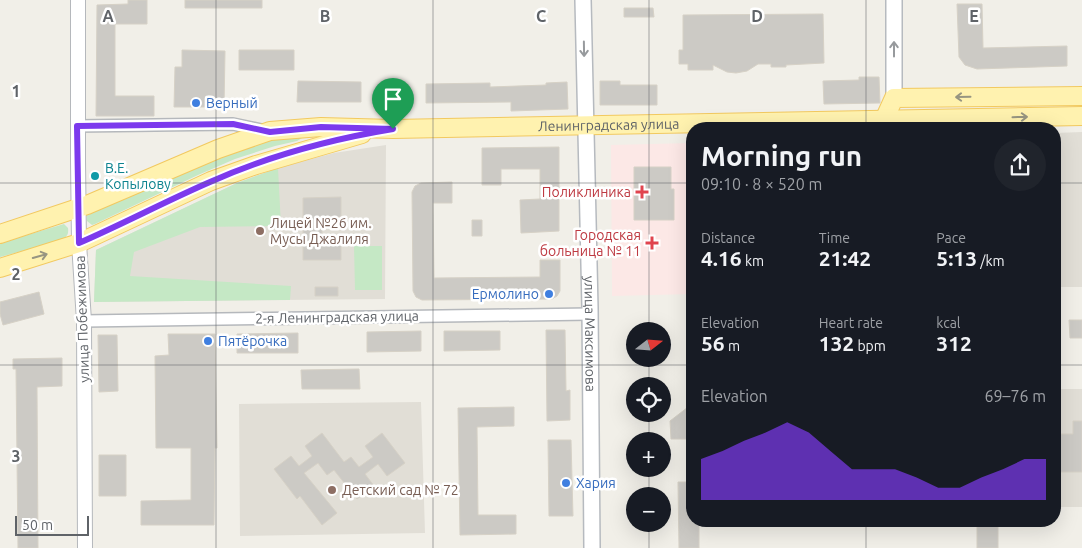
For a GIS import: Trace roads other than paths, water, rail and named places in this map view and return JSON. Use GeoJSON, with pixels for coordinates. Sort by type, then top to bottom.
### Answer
{"type":"FeatureCollection","features":[{"type":"Feature","properties":{"kind":"main road","name":"улица Максимова"},"geometry":{"type":"LineString","coordinates":[[583,0],[590,314],[592,548]]}},
{"type":"Feature","properties":{"kind":"main road"},"geometry":{"type":"LineString","coordinates":[[884,120],[894,98],[894,0]]}},
{"type":"Feature","properties":{"kind":"main road"},"geometry":{"type":"LineString","coordinates":[[894,98],[1082,96]]}},
{"type":"Feature","properties":{"kind":"main road","name":"Ленинградская улица"},"geometry":{"type":"LineString","coordinates":[[785,122],[1082,116]]}},
{"type":"Feature","properties":{"kind":"main road","name":"Ленинградская улица"},"geometry":{"type":"LineString","coordinates":[[0,234],[78,208],[218,149],[270,132],[321,127],[393,129],[686,124]]}},
{"type":"Feature","properties":{"kind":"main road","name":"Ленинградская улица"},"geometry":{"type":"LineString","coordinates":[[0,268],[79,243],[211,182],[256,165],[365,134],[393,129]]}},
{"type":"Feature","properties":{"kind":"street","name":"улица Побежимова"},"geometry":{"type":"LineString","coordinates":[[78,0],[78,208],[84,321],[85,548]]}},
{"type":"Feature","properties":{"kind":"street","name":"Ленинградская улица"},"geometry":{"type":"LineString","coordinates":[[77,126],[233,124],[270,132]]}},
{"type":"Feature","properties":{"kind":"street","name":"2-я Ленинградская улица"},"geometry":{"type":"LineString","coordinates":[[84,321],[590,314]]}},
{"type":"Feature","properties":{"kind":"place","name":"Верный"},"geometry":{"type":"Point","coordinates":[196,103]}},
{"type":"Feature","properties":{"kind":"place","name":"В.Е. Копылову"},"geometry":{"type":"Point","coordinates":[95,176]}},
{"type":"Feature","properties":{"kind":"place","name":"Поликлиника"},"geometry":{"type":"Point","coordinates":[642,192]}},
{"type":"Feature","properties":{"kind":"place","name":"Лицей №26 им. Мусы Джалиля"},"geometry":{"type":"Point","coordinates":[260,231]}},
{"type":"Feature","properties":{"kind":"place","name":"Городская больница № 11"},"geometry":{"type":"Point","coordinates":[652,243]}},
{"type":"Feature","properties":{"kind":"place","name":"Ермолино"},"geometry":{"type":"Point","coordinates":[549,294]}},
{"type":"Feature","properties":{"kind":"place","name":"Пятёрочка"},"geometry":{"type":"Point","coordinates":[208,341]}},
{"type":"Feature","properties":{"kind":"place","name":"Хария"},"geometry":{"type":"Point","coordinates":[566,483]}},
{"type":"Feature","properties":{"kind":"place","name":"Детский сад № 72"},"geometry":{"type":"Point","coordinates":[332,490]}}]}
